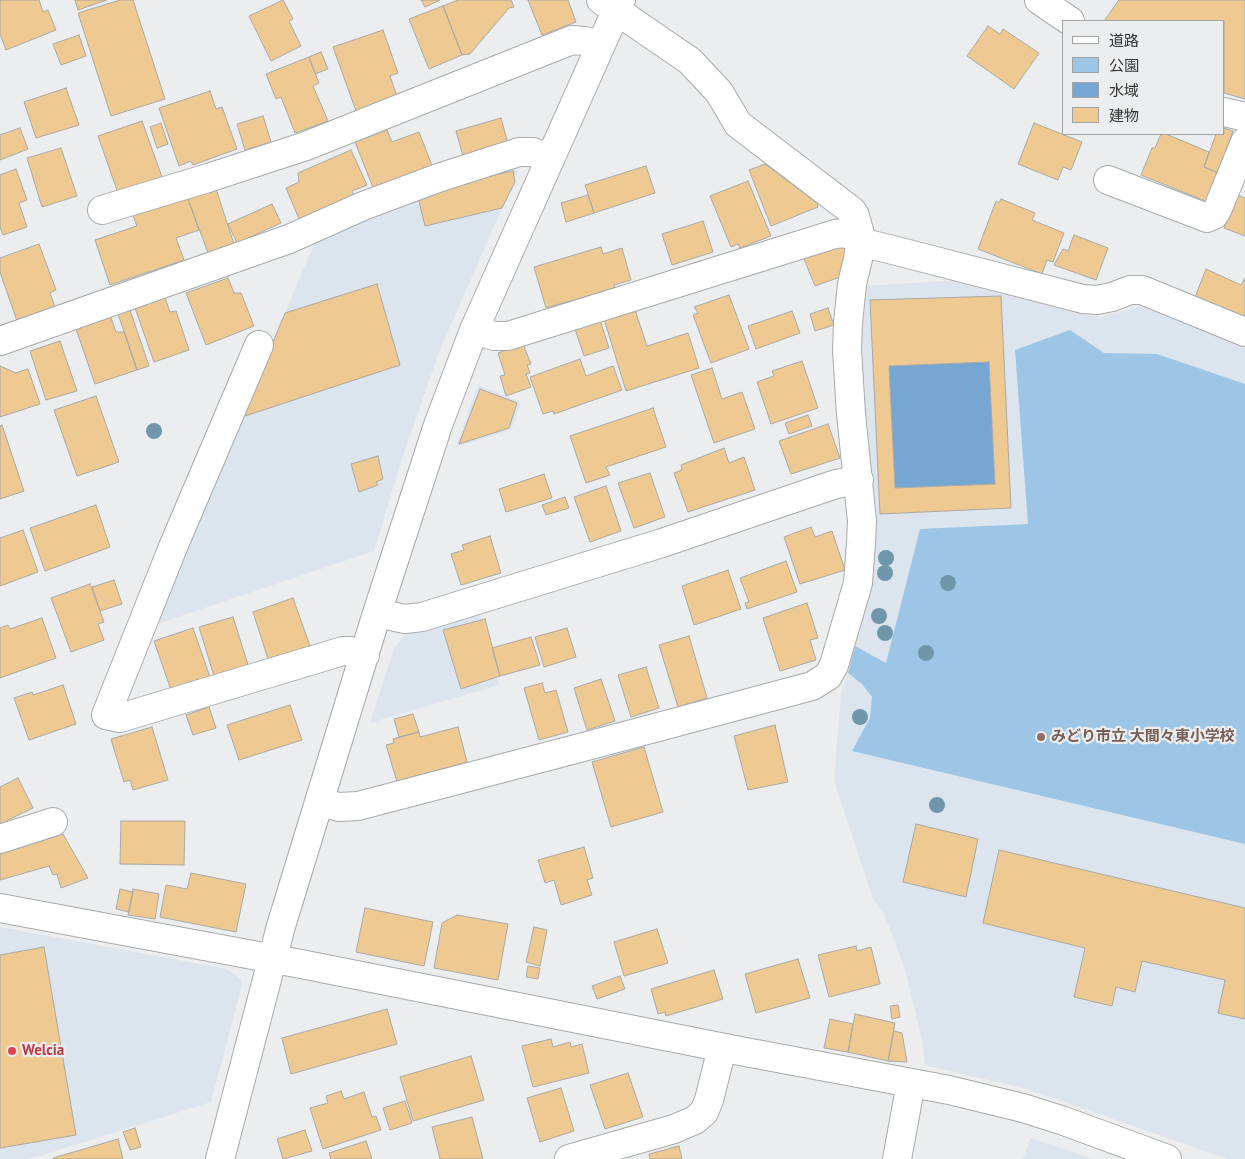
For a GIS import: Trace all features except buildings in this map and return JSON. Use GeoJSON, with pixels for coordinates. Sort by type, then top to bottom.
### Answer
{"type":"FeatureCollection","features":[{"type":"Feature","properties":{"kind":"street"},"geometry":{"type":"LineString","coordinates":[[1039,0],[1069,20]]}},
{"type":"Feature","properties":{"kind":"street"},"geometry":{"type":"LineString","coordinates":[[220,1159],[272,960],[319,802],[377,613],[435,433],[474,330],[601,45],[613,4],[690,61],[719,92],[738,124],[852,211],[860,229],[858,259],[852,284],[847,350],[851,414],[862,521],[858,583],[834,665],[828,676],[812,686],[358,806],[339,807],[319,802]]}},
{"type":"Feature","properties":{"kind":"street"},"geometry":{"type":"LineString","coordinates":[[102,210],[306,146],[572,40],[584,40],[601,45]]}},
{"type":"Feature","properties":{"kind":"street"},"geometry":{"type":"LineString","coordinates":[[1225,112],[1245,117]]}},
{"type":"Feature","properties":{"kind":"street"},"geometry":{"type":"LineString","coordinates":[[1108,180],[1207,218],[1214,215],[1218,208],[1245,142]]}},
{"type":"Feature","properties":{"kind":"street"},"geometry":{"type":"LineString","coordinates":[[0,341],[289,239],[363,206],[455,172],[519,152],[533,152],[550,159]]}},
{"type":"Feature","properties":{"kind":"street"},"geometry":{"type":"LineString","coordinates":[[474,330],[494,336],[508,336],[835,234],[845,233],[898,252],[1083,298],[1097,300],[1130,290],[1142,290],[1245,332]]}},
{"type":"Feature","properties":{"kind":"street"},"geometry":{"type":"LineString","coordinates":[[258,345],[106,715],[120,718],[343,651],[365,655]]}},
{"type":"Feature","properties":{"kind":"street"},"geometry":{"type":"LineString","coordinates":[[377,613],[405,619],[422,616],[662,542],[836,484],[859,480]]}},
{"type":"Feature","properties":{"kind":"street"},"geometry":{"type":"LineString","coordinates":[[0,839],[53,822]]}},
{"type":"Feature","properties":{"kind":"street"},"geometry":{"type":"LineString","coordinates":[[0,908],[272,960],[302,964],[722,1048],[911,1083],[1022,1108],[1064,1121],[1167,1159]]}},
{"type":"Feature","properties":{"kind":"street"},"geometry":{"type":"LineString","coordinates":[[569,1159],[674,1129],[695,1120],[704,1112],[710,1100],[722,1048]]}},
{"type":"Feature","properties":{"kind":"street"},"geometry":{"type":"LineString","coordinates":[[897,1159],[911,1083]]}},
{"type":"Feature","properties":{"kind":"shaded area"},"geometry":{"type":"Polygon","coordinates":[[[513,166],[518,172],[439,352],[401,462],[374,551],[151,626],[316,240],[376,211],[513,166]]]}},
{"type":"Feature","properties":{"kind":"shaded area","name":"みどり市立 大間々東小学校"},"geometry":{"type":"Polygon","coordinates":[[[963,280],[1100,317],[1144,305],[1245,346],[1245,1159],[1228,1159],[1027,1089],[925,1065],[922,1040],[904,966],[884,914],[873,899],[834,780],[841,694],[852,661],[870,587],[876,524],[860,357],[861,286],[963,280]]]}},
{"type":"Feature","properties":{"kind":"shaded area"},"geometry":{"type":"Polygon","coordinates":[[[478,385],[521,402],[511,430],[456,447],[478,385]]]}},
{"type":"Feature","properties":{"kind":"shaded area"},"geometry":{"type":"Polygon","coordinates":[[[479,612],[499,685],[370,723],[394,648],[405,635],[479,612]]]}},
{"type":"Feature","properties":{"kind":"shaded area"},"geometry":{"type":"Polygon","coordinates":[[[0,927],[227,969],[241,979],[242,985],[211,1102],[43,1155],[26,1159],[0,1159],[0,927]]]}},
{"type":"Feature","properties":{"kind":"shaded area"},"geometry":{"type":"Polygon","coordinates":[[[1030,1138],[1082,1155],[1094,1159],[1023,1159],[1030,1138]]]}},
{"type":"Feature","properties":{"kind":"green space"},"geometry":{"type":"Polygon","coordinates":[[[1070,330],[1104,353],[1157,354],[1245,384],[1245,844],[852,751],[870,718],[872,697],[862,684],[848,673],[855,646],[886,663],[920,529],[1028,524],[1015,350],[1070,330]]]}},
{"type":"Feature","properties":{"kind":"water"},"geometry":{"type":"Polygon","coordinates":[[[989,362],[995,484],[895,488],[889,366],[989,362]]]}},
{"type":"Feature","properties":{"kind":"place","name":"みどり市立 大間々東小学校"},"geometry":{"type":"Point","coordinates":[1041,737]}},
{"type":"Feature","properties":{"kind":"place","name":"Welcia"},"geometry":{"type":"Point","coordinates":[12,1051]}}]}
